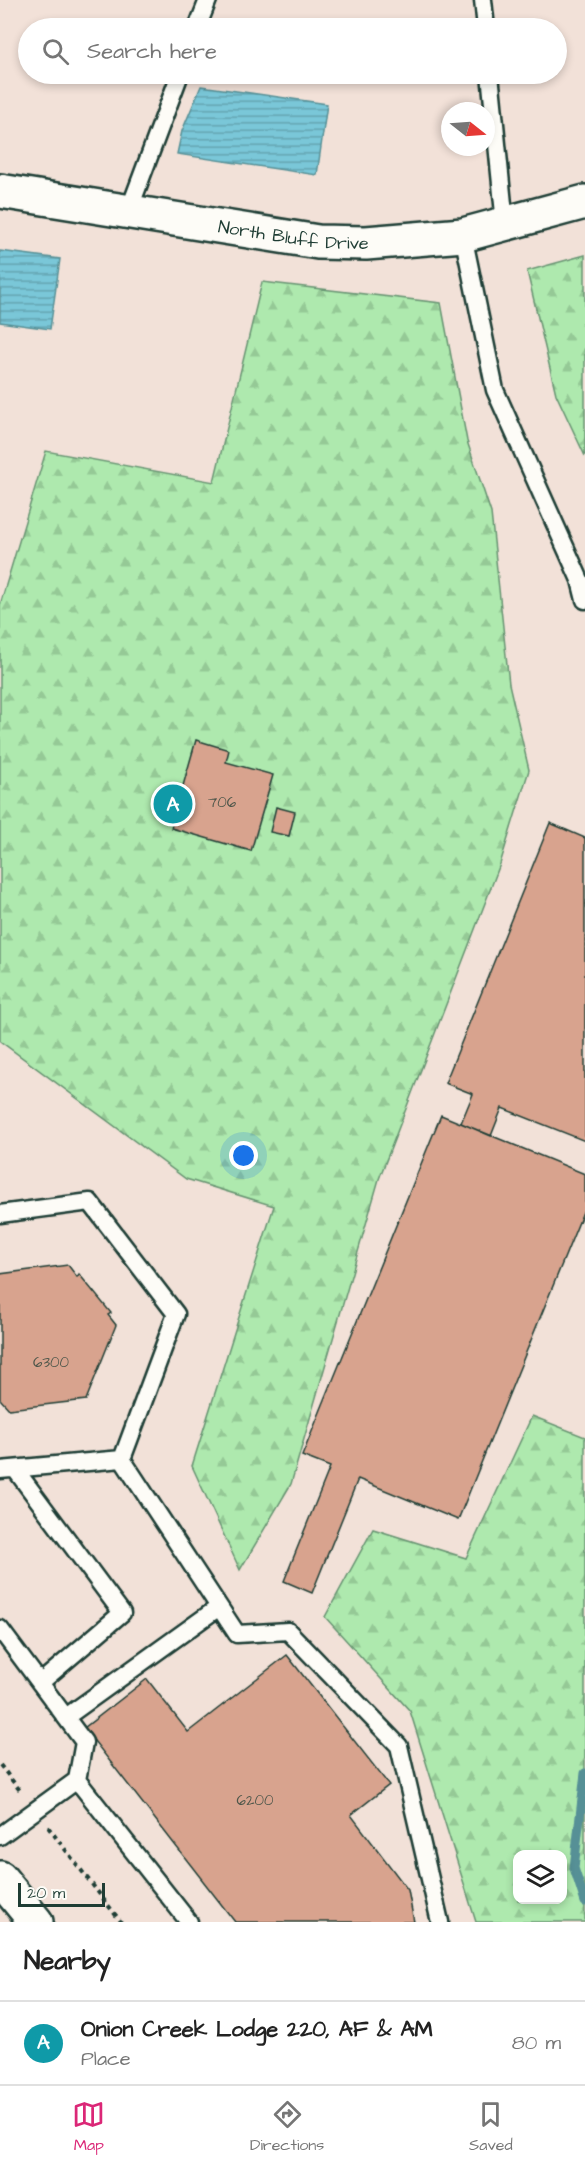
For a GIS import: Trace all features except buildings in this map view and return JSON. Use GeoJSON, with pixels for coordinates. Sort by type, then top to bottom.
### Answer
{"type":"FeatureCollection","features":[{"type":"Feature","properties":{"kind":"street","name":"North Bluff Drive"},"geometry":{"type":"LineString","coordinates":[[0,191],[318,242],[366,243],[463,235],[585,202]]}},
{"type":"Feature","properties":{"kind":"street"},"geometry":{"type":"LineString","coordinates":[[0,1878],[36,1922]]}},
{"type":"Feature","properties":{"kind":"lane"},"geometry":{"type":"LineString","coordinates":[[201,18],[208,0]]}},
{"type":"Feature","properties":{"kind":"lane"},"geometry":{"type":"LineString","coordinates":[[483,0],[485,18]]}},
{"type":"Feature","properties":{"kind":"lane"},"geometry":{"type":"LineString","coordinates":[[128,213],[176,84]]}},
{"type":"Feature","properties":{"kind":"lane"},"geometry":{"type":"LineString","coordinates":[[491,84],[505,224]]}},
{"type":"Feature","properties":{"kind":"lane"},"geometry":{"type":"LineString","coordinates":[[463,235],[495,390],[580,580],[585,600]]}},
{"type":"Feature","properties":{"kind":"lane"},"geometry":{"type":"LineString","coordinates":[[0,1214],[90,1202],[176,1314],[122,1460]]}},
{"type":"Feature","properties":{"kind":"lane"},"geometry":{"type":"LineString","coordinates":[[8,1470],[122,1460]]}},
{"type":"Feature","properties":{"kind":"lane"},"geometry":{"type":"LineString","coordinates":[[122,1460],[237,1634],[288,1631],[399,1746],[440,1922]]}},
{"type":"Feature","properties":{"kind":"lane"},"geometry":{"type":"LineString","coordinates":[[8,1470],[122,1612],[40,1683]]}},
{"type":"Feature","properties":{"kind":"lane"},"geometry":{"type":"LineString","coordinates":[[66,1717],[219,1607]]}},
{"type":"Feature","properties":{"kind":"lane"},"geometry":{"type":"LineString","coordinates":[[0,1629],[84,1742],[77,1780],[0,1836]]}},
{"type":"Feature","properties":{"kind":"lane"},"geometry":{"type":"LineString","coordinates":[[77,1780],[189,1922]]}},
{"type":"Feature","properties":{"kind":"path"},"geometry":{"type":"LineString","coordinates":[[0,1765],[121,1922]]}},
{"type":"Feature","properties":{"kind":"green space"},"geometry":{"type":"Polygon","coordinates":[[[585,255],[585,456],[556,394],[527,271],[585,255]]]}},
{"type":"Feature","properties":{"kind":"green space"},"geometry":{"type":"Polygon","coordinates":[[[262,282],[441,303],[467,441],[491,513],[509,684],[529,770],[500,864],[379,1179],[291,1484],[240,1570],[192,1466],[274,1206],[186,1179],[0,1041],[0,605],[46,451],[214,482],[262,282]]]}},
{"type":"Feature","properties":{"kind":"green space"},"geometry":{"type":"Polygon","coordinates":[[[532,1416],[585,1437],[585,1922],[476,1922],[410,1711],[325,1617],[373,1529],[466,1558],[532,1416]]]}},
{"type":"Feature","properties":{"kind":"water"},"geometry":{"type":"Polygon","coordinates":[[[201,86],[327,104],[317,175],[177,154],[182,131],[201,86]]]}},
{"type":"Feature","properties":{"kind":"water"},"geometry":{"type":"Polygon","coordinates":[[[0,251],[60,259],[50,329],[0,322],[0,251]]]}},
{"type":"Feature","properties":{"kind":"waterway"},"geometry":{"type":"LineString","coordinates":[[585,1773],[574,1868],[585,1902]]}},
{"type":"Feature","properties":{"kind":"place","name":"Onion Creek Lodge 220, AF & AM"},"geometry":{"type":"Point","coordinates":[173,804]}}]}
